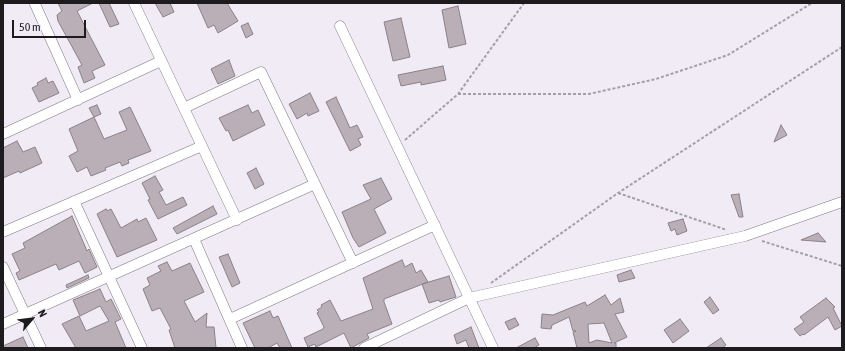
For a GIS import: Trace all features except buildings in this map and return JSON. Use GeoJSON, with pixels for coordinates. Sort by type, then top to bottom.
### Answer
{"type":"FeatureCollection","features":[{"type":"Feature","properties":{"kind":"street"},"geometry":{"type":"LineString","coordinates":[[36,3],[35,4],[78,100]]}},
{"type":"Feature","properties":{"kind":"street"},"geometry":{"type":"LineString","coordinates":[[134,3],[236,220]]}},
{"type":"Feature","properties":{"kind":"street"},"geometry":{"type":"LineString","coordinates":[[340,26],[493,348]]}},
{"type":"Feature","properties":{"kind":"street"},"geometry":{"type":"LineString","coordinates":[[3,134],[162,61]]}},
{"type":"Feature","properties":{"kind":"street"},"geometry":{"type":"LineString","coordinates":[[184,108],[261,72],[353,263]]}},
{"type":"Feature","properties":{"kind":"street"},"geometry":{"type":"LineString","coordinates":[[3,232],[202,146]]}},
{"type":"Feature","properties":{"kind":"street"},"geometry":{"type":"LineString","coordinates":[[3,324],[315,184]]}},
{"type":"Feature","properties":{"kind":"street"},"geometry":{"type":"LineString","coordinates":[[74,202],[142,348]]}},
{"type":"Feature","properties":{"kind":"street"},"geometry":{"type":"LineString","coordinates":[[364,348],[383,344],[469,298],[745,236],[842,202]]}},
{"type":"Feature","properties":{"kind":"street"},"geometry":{"type":"LineString","coordinates":[[230,319],[435,225]]}},
{"type":"Feature","properties":{"kind":"street"},"geometry":{"type":"LineString","coordinates":[[194,239],[242,348]]}},
{"type":"Feature","properties":{"kind":"street"},"geometry":{"type":"LineString","coordinates":[[3,267],[41,348]]}},
{"type":"Feature","properties":{"kind":"path"},"geometry":{"type":"LineString","coordinates":[[405,140],[458,94],[524,3]]}},
{"type":"Feature","properties":{"kind":"path"},"geometry":{"type":"LineString","coordinates":[[458,94],[589,94],[656,79],[728,55],[812,3]]}},
{"type":"Feature","properties":{"kind":"path"},"geometry":{"type":"LineString","coordinates":[[488,284],[618,193],[842,47]]}}]}
